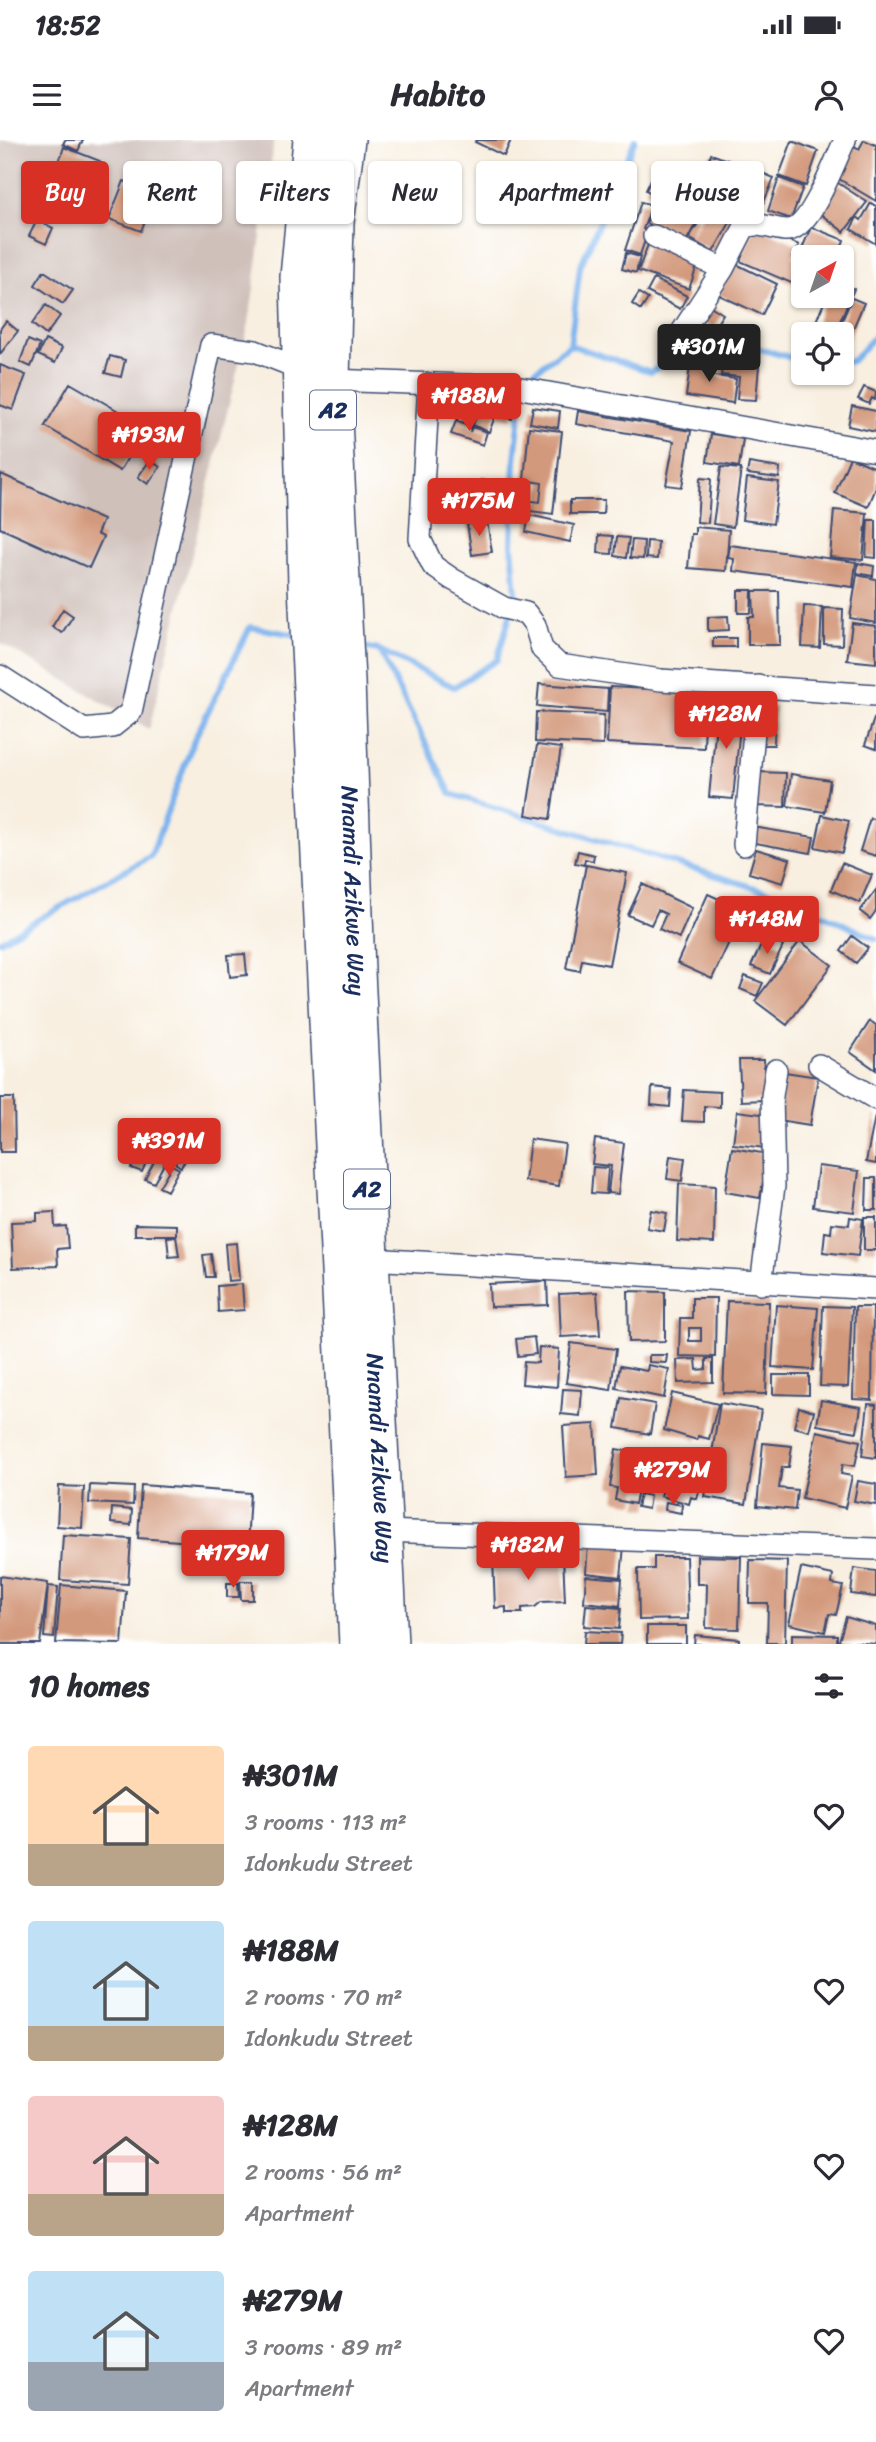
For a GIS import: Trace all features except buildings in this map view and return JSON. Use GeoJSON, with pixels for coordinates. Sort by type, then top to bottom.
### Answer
{"type":"FeatureCollection","features":[{"type":"Feature","properties":{"kind":"highway","name":"Nnamdi Azikwe Way"},"geometry":{"type":"LineString","coordinates":[[312,140],[299,276],[316,375],[370,1259],[389,1644]]}},
{"type":"Feature","properties":{"kind":"highway","name":"Nnamdi Azikwe Way"},"geometry":{"type":"LineString","coordinates":[[346,140],[316,375],[321,900],[358,1644]]}},
{"type":"Feature","properties":{"kind":"street"},"geometry":{"type":"LineString","coordinates":[[672,347],[723,269],[740,235],[751,224],[789,230],[806,221],[845,140]]}},
{"type":"Feature","properties":{"kind":"street"},"geometry":{"type":"LineString","coordinates":[[654,236],[723,269]]}},
{"type":"Feature","properties":{"kind":"street"},"geometry":{"type":"LineString","coordinates":[[0,676],[84,730],[112,727],[131,712],[211,345],[255,351],[316,375],[524,389],[876,451]]}},
{"type":"Feature","properties":{"kind":"street"},"geometry":{"type":"LineString","coordinates":[[429,384],[420,539],[433,566],[513,609],[535,625],[542,649],[559,665],[662,680],[876,695]]}},
{"type":"Feature","properties":{"kind":"street"},"geometry":{"type":"LineString","coordinates":[[744,845],[758,687]]}},
{"type":"Feature","properties":{"kind":"street"},"geometry":{"type":"LineString","coordinates":[[819,1065],[876,1099]]}},
{"type":"Feature","properties":{"kind":"street"},"geometry":{"type":"LineString","coordinates":[[761,1284],[774,1186],[772,1096],[776,1070]]}},
{"type":"Feature","properties":{"kind":"street"},"geometry":{"type":"LineString","coordinates":[[370,1259],[876,1289]]}},
{"type":"Feature","properties":{"kind":"street"},"geometry":{"type":"LineString","coordinates":[[384,1531],[876,1549]]}},
{"type":"Feature","properties":{"kind":"shaded area"},"geometry":{"type":"Polygon","coordinates":[[[0,140],[274,140],[271,161],[236,161],[236,224],[263,224],[249,323],[149,729],[0,643],[0,140]]]}},
{"type":"Feature","properties":{"kind":"waterway"},"geometry":{"type":"LineString","coordinates":[[570,345],[580,267],[635,140]]}},
{"type":"Feature","properties":{"kind":"waterway"},"geometry":{"type":"LineString","coordinates":[[854,359],[876,335]]}},
{"type":"Feature","properties":{"kind":"waterway"},"geometry":{"type":"LineString","coordinates":[[356,646],[379,650],[454,687],[497,660],[516,595],[512,544],[515,459],[524,379],[570,345],[651,372],[701,341],[760,349],[791,358]]}},
{"type":"Feature","properties":{"kind":"waterway"},"geometry":{"type":"LineString","coordinates":[[0,941],[151,856],[194,740],[250,627],[297,635]]}},
{"type":"Feature","properties":{"kind":"waterway"},"geometry":{"type":"LineString","coordinates":[[379,650],[451,794],[785,897],[876,939]]}}]}
